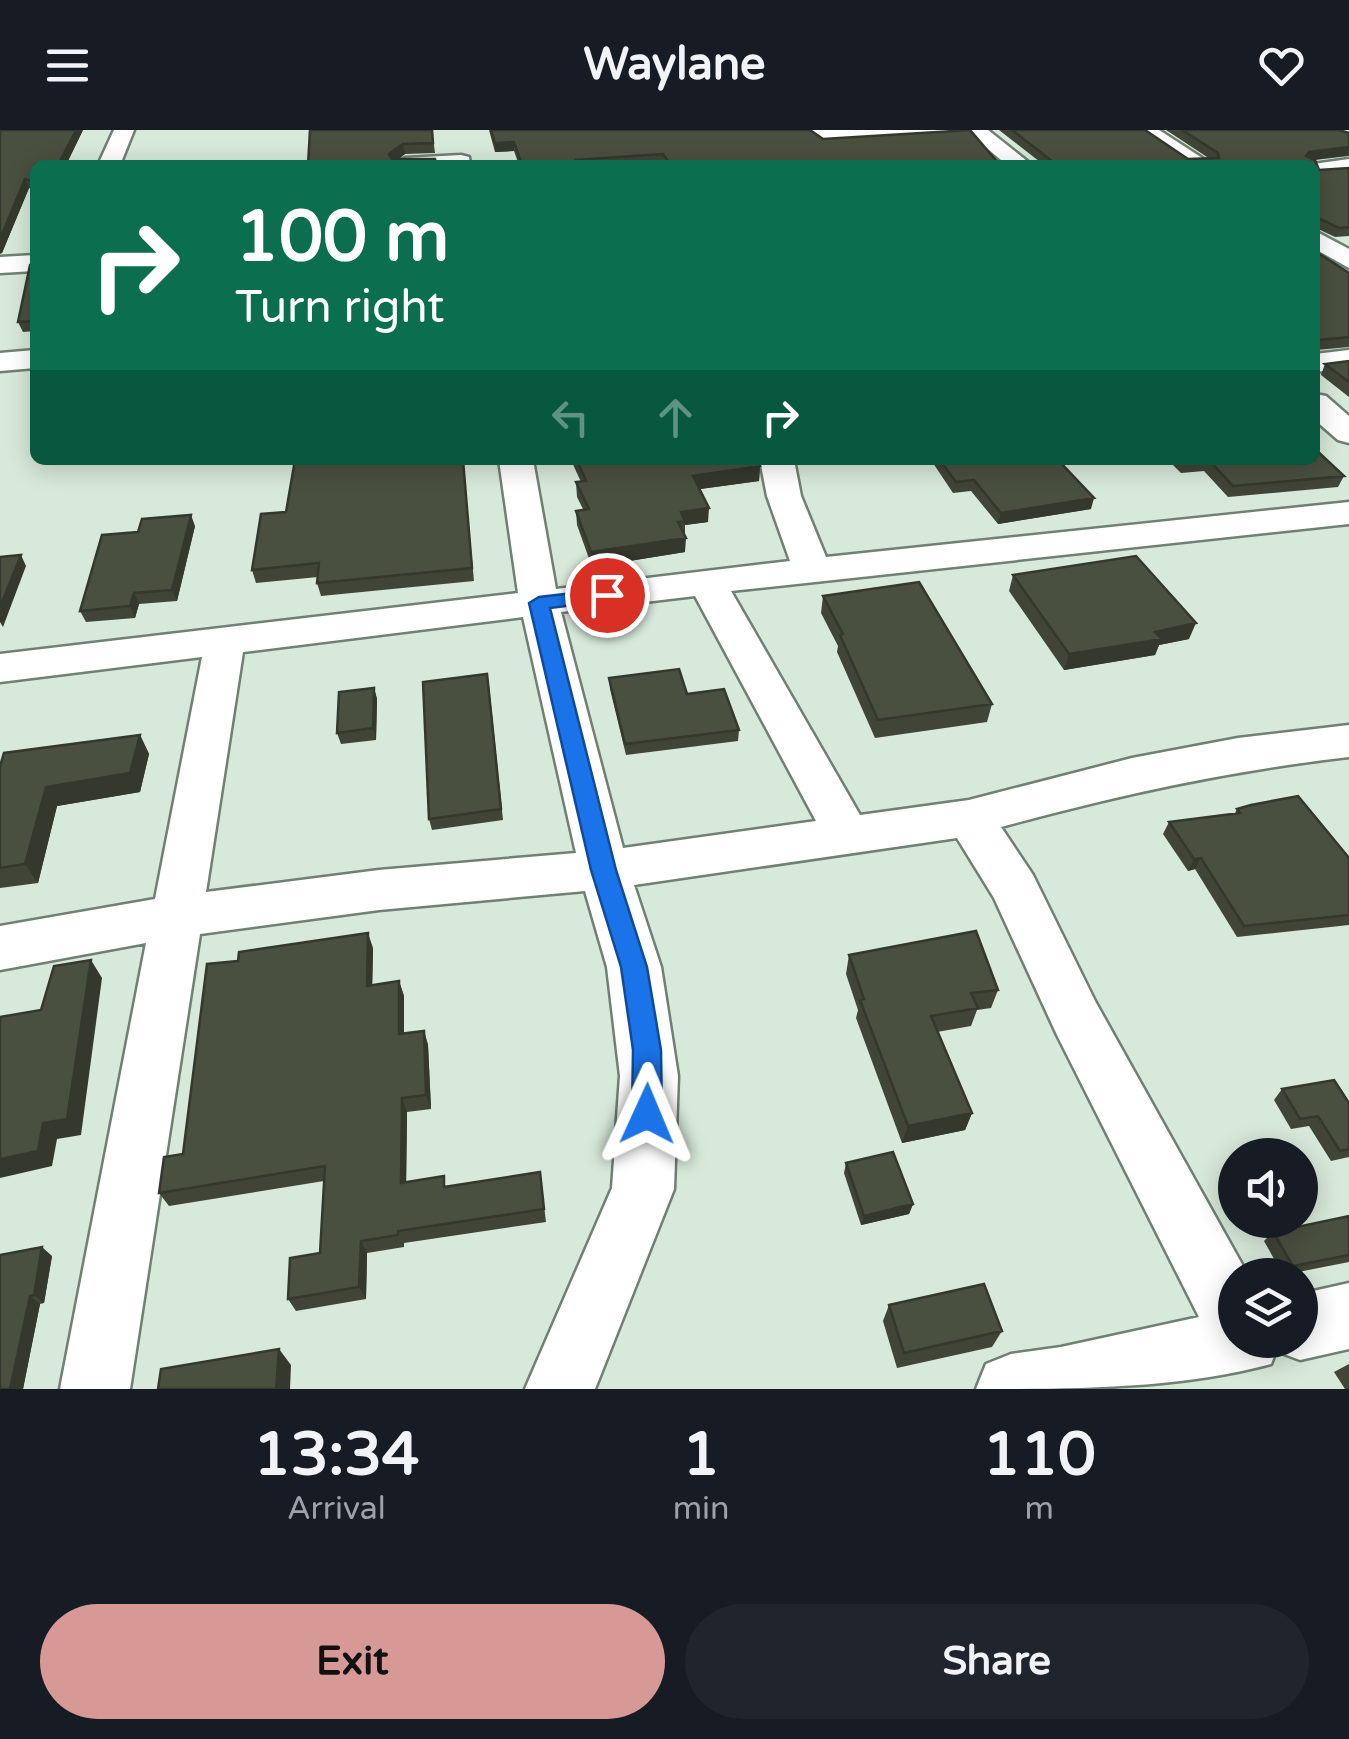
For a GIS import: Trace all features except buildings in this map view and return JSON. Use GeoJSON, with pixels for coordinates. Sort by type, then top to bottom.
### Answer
{"type":"FeatureCollection","features":[{"type":"Feature","properties":{"kind":"street"},"geometry":{"type":"LineString","coordinates":[[111,160],[124,130]]}},
{"type":"Feature","properties":{"kind":"street"},"geometry":{"type":"LineString","coordinates":[[812,130],[822,138],[948,130]]}},
{"type":"Feature","properties":{"kind":"street"},"geometry":{"type":"LineString","coordinates":[[976,130],[1015,160]]}},
{"type":"Feature","properties":{"kind":"street"},"geometry":{"type":"LineString","coordinates":[[1144,130],[1194,160]]}},
{"type":"Feature","properties":{"kind":"street"},"geometry":{"type":"LineString","coordinates":[[1320,168],[1349,166]]}},
{"type":"Feature","properties":{"kind":"street"},"geometry":{"type":"LineString","coordinates":[[1320,241],[1347,257]]}},
{"type":"Feature","properties":{"kind":"street"},"geometry":{"type":"LineString","coordinates":[[0,265],[30,263]]}},
{"type":"Feature","properties":{"kind":"street"},"geometry":{"type":"LineString","coordinates":[[1320,362],[1349,359]]}},
{"type":"Feature","properties":{"kind":"street"},"geometry":{"type":"LineString","coordinates":[[0,362],[30,360]]}},
{"type":"Feature","properties":{"kind":"street"},"geometry":{"type":"LineString","coordinates":[[1320,407],[1349,432]]}},
{"type":"Feature","properties":{"kind":"street"},"geometry":{"type":"LineString","coordinates":[[517,465],[539,603],[604,870],[634,967],[649,1076],[643,1190],[560,1389]]}},
{"type":"Feature","properties":{"kind":"street"},"geometry":{"type":"LineString","coordinates":[[778,465],[784,496],[812,570]]}},
{"type":"Feature","properties":{"kind":"street"},"geometry":{"type":"LineString","coordinates":[[0,668],[812,570],[1349,513]]}},
{"type":"Feature","properties":{"kind":"street"},"geometry":{"type":"LineString","coordinates":[[708,584],[848,837]]}},
{"type":"Feature","properties":{"kind":"street"},"geometry":{"type":"LineString","coordinates":[[94,1389],[225,640]]}},
{"type":"Feature","properties":{"kind":"street"},"geometry":{"type":"LineString","coordinates":[[0,948],[174,917],[456,881],[604,870],[848,837],[969,818],[1220,757],[1349,741]]}},
{"type":"Feature","properties":{"kind":"street"},"geometry":{"type":"LineString","coordinates":[[969,818],[1015,888],[1076,1018],[1218,1285]]}},
{"type":"Feature","properties":{"kind":"street"},"geometry":{"type":"LineString","coordinates":[[1318,1324],[1349,1316]]}},
{"type":"Feature","properties":{"kind":"street"},"geometry":{"type":"LineString","coordinates":[[1045,1387],[1218,1347]]}},
{"type":"Feature","properties":{"kind":"route"},"geometry":{"type":"LineString","coordinates":[[607,595],[539,603],[604,870],[634,967],[647,1050],[647,1114]]}}]}
